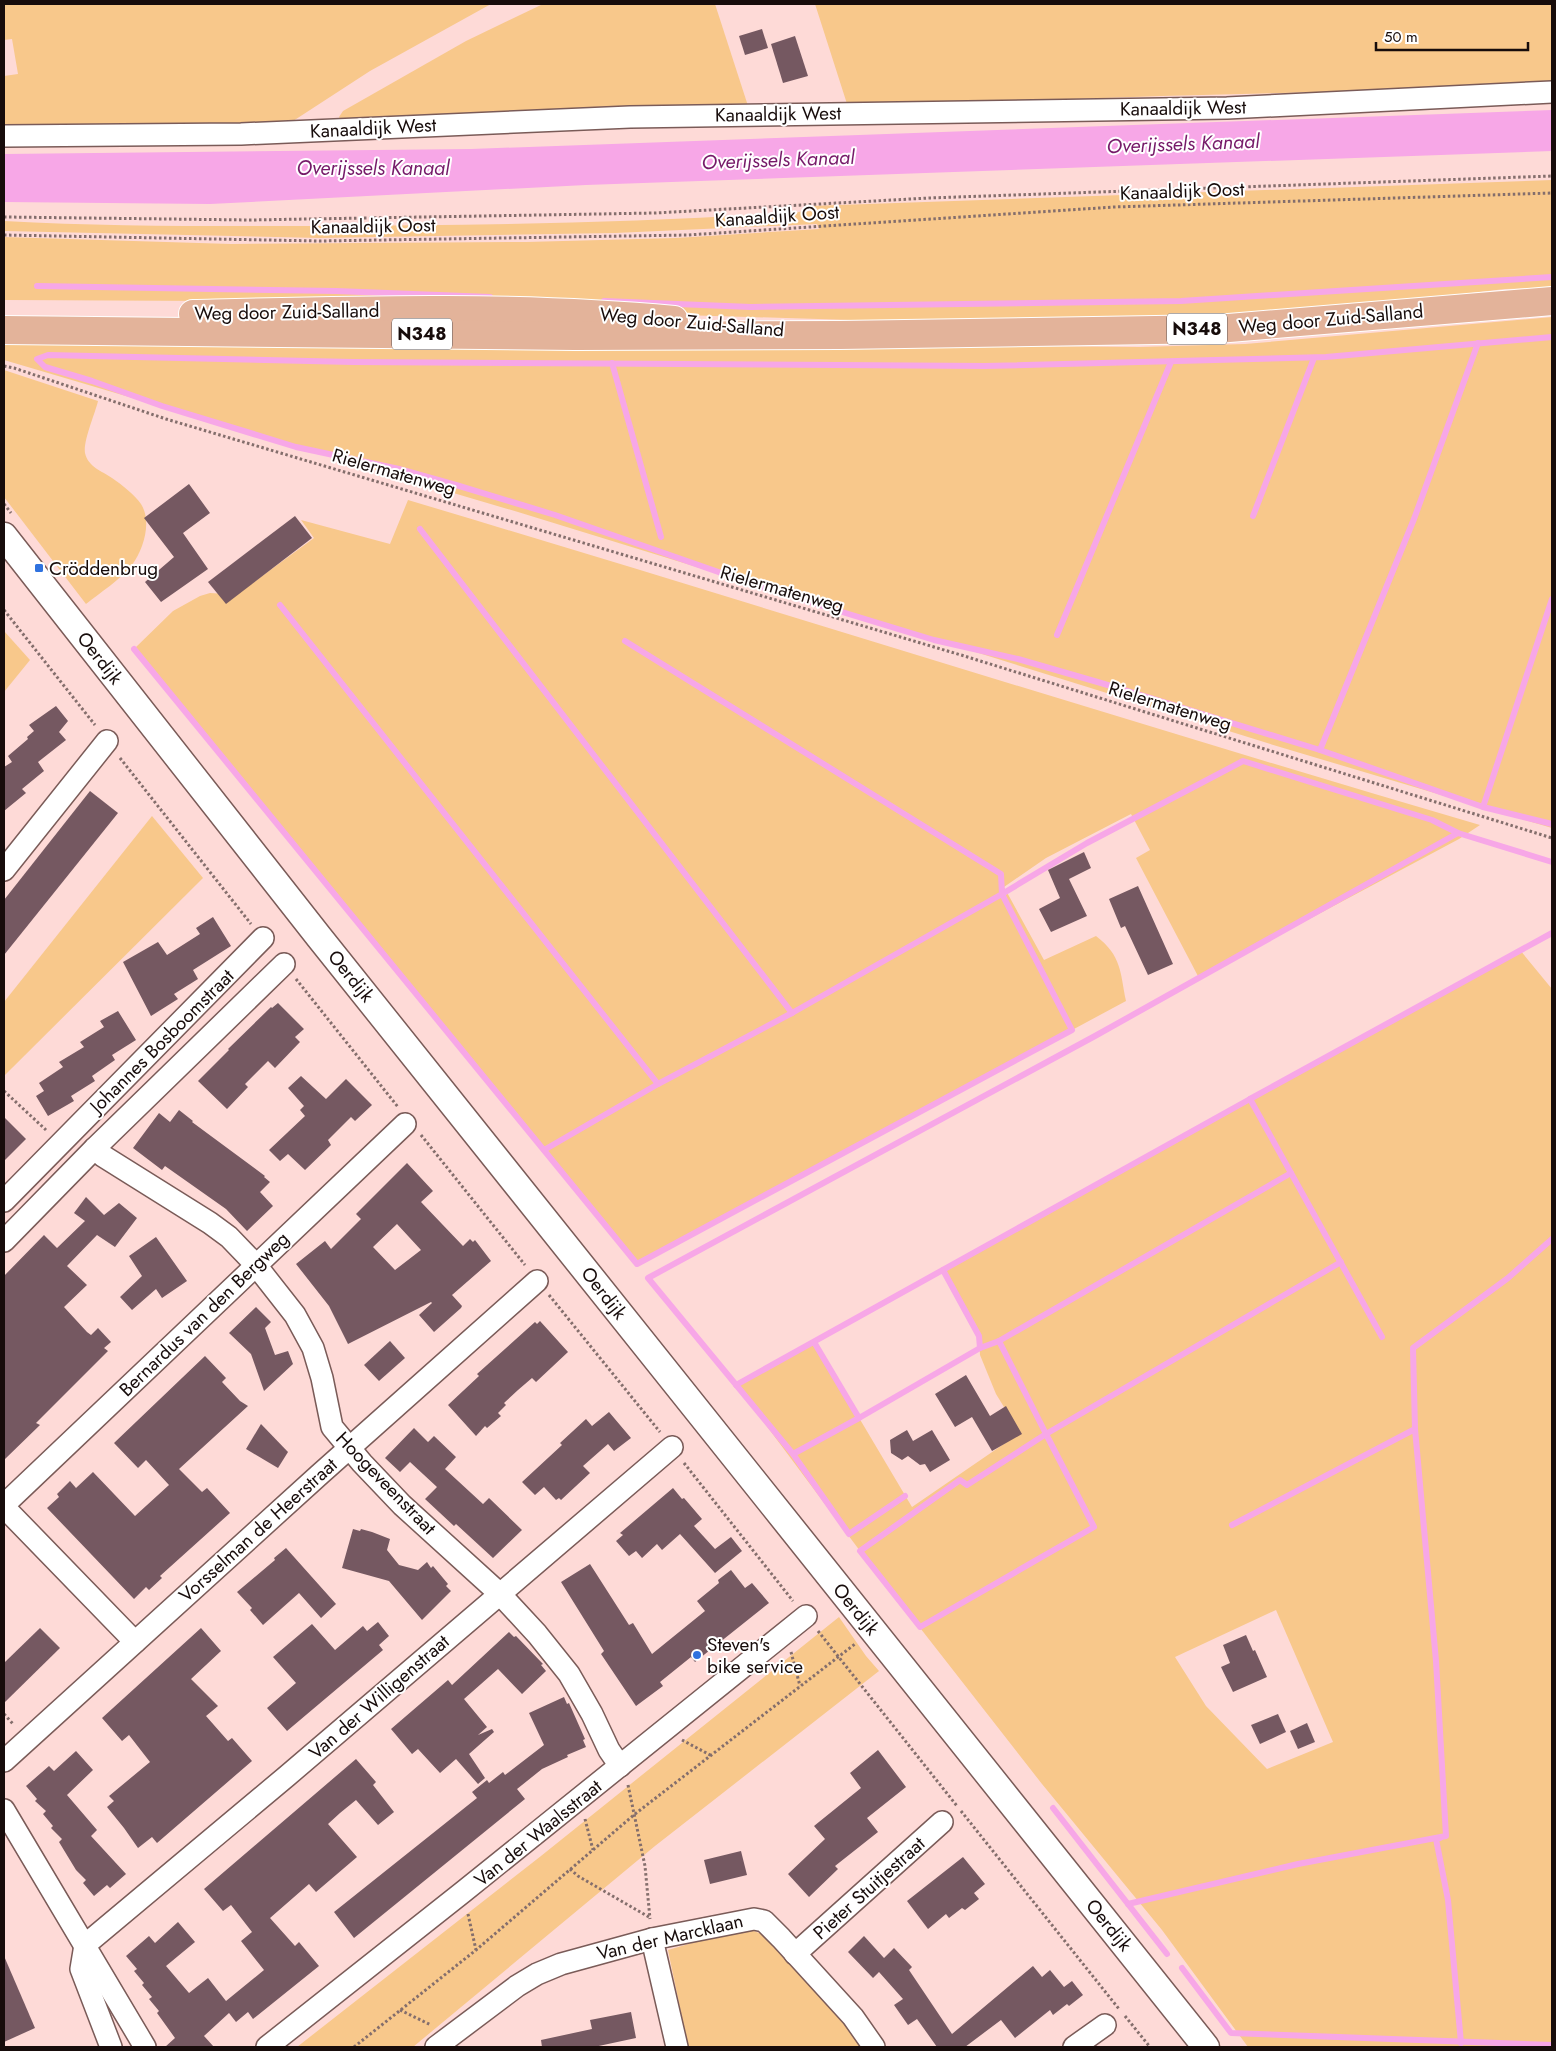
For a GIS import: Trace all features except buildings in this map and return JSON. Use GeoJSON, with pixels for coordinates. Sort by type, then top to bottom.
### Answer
{"type":"FeatureCollection","features":[{"type":"Feature","properties":{"kind":"main road","name":"Weg door Zuid-Salland"},"geometry":{"type":"LineString","coordinates":[[4,330],[575,336],[840,335],[1217,329],[1552,301]]}},
{"type":"Feature","properties":{"kind":"main road","name":"Weg door Zuid-Salland"},"geometry":{"type":"LineString","coordinates":[[4,314],[530,311],[618,315],[840,335]]}},
{"type":"Feature","properties":{"kind":"street","name":"Kanaaldijk West"},"geometry":{"type":"LineString","coordinates":[[4,136],[241,134],[630,116],[1227,108],[1552,92]]}},
{"type":"Feature","properties":{"kind":"street","name":"Oerdijk"},"geometry":{"type":"LineString","coordinates":[[4,536],[325,944],[1206,2047]]}},
{"type":"Feature","properties":{"kind":"street"},"geometry":{"type":"LineString","coordinates":[[4,870],[107,741]]}},
{"type":"Feature","properties":{"kind":"street","name":"Johannes Bosboomstraat"},"geometry":{"type":"LineString","coordinates":[[4,1201],[263,938]]}},
{"type":"Feature","properties":{"kind":"street","name":"Johannes Bosboomstraat"},"geometry":{"type":"LineString","coordinates":[[4,1241],[284,964]]}},
{"type":"Feature","properties":{"kind":"street","name":"Bernardus van den Bergweg"},"geometry":{"type":"LineString","coordinates":[[4,1506],[255,1264],[405,1124]]}},
{"type":"Feature","properties":{"kind":"street"},"geometry":{"type":"LineString","coordinates":[[61,1143],[89,1155]]}},
{"type":"Feature","properties":{"kind":"street","name":"Hoogeveenstraat"},"geometry":{"type":"LineString","coordinates":[[89,1155],[103,1156],[210,1223],[229,1237],[255,1264],[295,1315],[313,1348],[322,1378],[332,1427],[402,1505],[500,1594],[537,1634],[569,1674],[592,1714],[609,1750],[620,1766]]}},
{"type":"Feature","properties":{"kind":"street","name":"Vorsselman de Heerstraat"},"geometry":{"type":"LineString","coordinates":[[4,1761],[537,1281]]}},
{"type":"Feature","properties":{"kind":"street","name":"Van der Willigenstraat"},"geometry":{"type":"LineString","coordinates":[[85,1945],[287,1776],[672,1447]]}},
{"type":"Feature","properties":{"kind":"street"},"geometry":{"type":"LineString","coordinates":[[4,1506],[135,1642]]}},
{"type":"Feature","properties":{"kind":"street","name":"Van der Waalsstraat"},"geometry":{"type":"LineString","coordinates":[[267,2047],[806,1616]]}},
{"type":"Feature","properties":{"kind":"street"},"geometry":{"type":"LineString","coordinates":[[4,1810],[145,2047]]}},
{"type":"Feature","properties":{"kind":"street","name":"Pieter Stuitjestraat"},"geometry":{"type":"LineString","coordinates":[[795,1954],[942,1822]]}},
{"type":"Feature","properties":{"kind":"street","name":"Van der Marcklaan"},"geometry":{"type":"LineString","coordinates":[[443,2041],[497,2000],[537,1974],[585,1956],[652,1939],[754,1919],[764,1921],[795,1954],[853,2017],[874,2047]]}},
{"type":"Feature","properties":{"kind":"street"},"geometry":{"type":"LineString","coordinates":[[652,1939],[677,2047]]}},
{"type":"Feature","properties":{"kind":"street"},"geometry":{"type":"LineString","coordinates":[[85,1945],[81,1969],[111,2047]]}},
{"type":"Feature","properties":{"kind":"street"},"geometry":{"type":"LineString","coordinates":[[1074,2047],[1106,2025]]}},
{"type":"Feature","properties":{"kind":"path","name":"Kanaaldijk Oost"},"geometry":{"type":"LineString","coordinates":[[4,217],[250,220],[655,213],[968,197],[1552,176]]}},
{"type":"Feature","properties":{"kind":"path","name":"Kanaaldijk Oost"},"geometry":{"type":"LineString","coordinates":[[4,235],[318,241],[688,235],[1114,207],[1552,193]]}},
{"type":"Feature","properties":{"kind":"path","name":"Rielermatenweg"},"geometry":{"type":"LineString","coordinates":[[4,366],[166,419],[961,655],[1552,838]]}},
{"type":"Feature","properties":{"kind":"path"},"geometry":{"type":"LineString","coordinates":[[4,1091],[61,1143]]}},
{"type":"Feature","properties":{"kind":"path"},"geometry":{"type":"LineString","coordinates":[[786,1633],[800,1686]]}},
{"type":"Feature","properties":{"kind":"path"},"geometry":{"type":"LineString","coordinates":[[354,2047],[476,1950],[636,1814],[846,1650]]}},
{"type":"Feature","properties":{"kind":"path"},"geometry":{"type":"LineString","coordinates":[[837,1656],[1090,1969],[1150,2047]]}},
{"type":"Feature","properties":{"kind":"path"},"geometry":{"type":"LineString","coordinates":[[4,1714],[16,1727]]}},
{"type":"Feature","properties":{"kind":"path"},"geometry":{"type":"LineString","coordinates":[[663,1731],[712,1756]]}},
{"type":"Feature","properties":{"kind":"path"},"geometry":{"type":"LineString","coordinates":[[620,1766],[628,1783],[636,1814],[645,1866],[652,1939]]}},
{"type":"Feature","properties":{"kind":"path"},"geometry":{"type":"LineString","coordinates":[[579,1799],[593,1850]]}},
{"type":"Feature","properties":{"kind":"path"},"geometry":{"type":"LineString","coordinates":[[570,1869],[578,1876],[650,1917]]}},
{"type":"Feature","properties":{"kind":"path"},"geometry":{"type":"LineString","coordinates":[[467,1910],[476,1950]]}},
{"type":"Feature","properties":{"kind":"path"},"geometry":{"type":"LineString","coordinates":[[400,2010],[443,2041]]}},
{"type":"Feature","properties":{"kind":"shaded area"},"geometry":{"type":"Polygon","coordinates":[[[4,4],[491,4],[370,71],[290,123],[4,128],[4,76],[18,74],[12,39],[4,40],[4,4]]]}},
{"type":"Feature","properties":{"kind":"shaded area"},"geometry":{"type":"Polygon","coordinates":[[[543,4],[715,4],[749,109],[342,122],[339,117],[343,111],[466,41],[543,4]]]}},
{"type":"Feature","properties":{"kind":"shaded area"},"geometry":{"type":"Polygon","coordinates":[[[815,4],[1552,4],[1552,84],[1449,89],[1162,96],[848,107],[815,4]]]}},
{"type":"Feature","properties":{"kind":"shaded area"},"geometry":{"type":"Polygon","coordinates":[[[1552,180],[1552,288],[1505,289],[1387,303],[1158,320],[851,320],[213,301],[4,300],[4,237],[231,244],[526,242],[676,238],[819,229],[817,224],[615,233],[320,238],[4,231],[4,221],[205,226],[568,223],[812,211],[811,206],[1552,180]]]}},
{"type":"Feature","properties":{"kind":"shaded area"},"geometry":{"type":"Polygon","coordinates":[[[1552,317],[1552,828],[1280,747],[518,512],[4,360],[4,338],[1140,347],[1245,344],[1552,317]]]}},
{"type":"Feature","properties":{"kind":"shaded area"},"geometry":{"type":"Polygon","coordinates":[[[4,370],[98,401],[86,442],[85,453],[87,458],[96,468],[131,493],[141,504],[144,511],[146,518],[145,535],[140,551],[132,565],[122,576],[86,604],[4,497],[4,370]]]}},
{"type":"Feature","properties":{"kind":"shaded area"},"geometry":{"type":"Polygon","coordinates":[[[408,500],[1480,825],[1459,839],[1199,978],[1136,858],[1150,850],[1131,814],[1046,858],[1004,887],[1044,960],[1096,936],[1105,943],[1115,958],[1121,973],[1126,1001],[637,1264],[134,649],[173,611],[200,596],[210,593],[227,594],[243,590],[314,538],[301,520],[390,544],[408,500]]]}},
{"type":"Feature","properties":{"kind":"shaded area"},"geometry":{"type":"Polygon","coordinates":[[[4,631],[30,660],[4,692],[4,631]]]}},
{"type":"Feature","properties":{"kind":"shaded area"},"geometry":{"type":"Polygon","coordinates":[[[152,816],[203,878],[4,1076],[4,1002],[152,816]]]}},
{"type":"Feature","properties":{"kind":"shaded area"},"geometry":{"type":"Polygon","coordinates":[[[1520,950],[1552,989],[1552,2047],[1248,2047],[1162,1930],[1042,1784],[860,1551],[736,1385],[814,1342],[912,1507],[1020,1433],[996,1394],[980,1355],[979,1336],[943,1270],[1520,950]],[[1276,1610],[1175,1657],[1206,1706],[1267,1769],[1333,1742],[1276,1610]]]}},
{"type":"Feature","properties":{"kind":"shaded area"},"geometry":{"type":"Polygon","coordinates":[[[839,1617],[866,1656],[879,1671],[655,1846],[413,2047],[297,2047],[541,1856],[839,1617]]]}},
{"type":"Feature","properties":{"kind":"shaded area"},"geometry":{"type":"Polygon","coordinates":[[[740,1929],[752,1930],[766,1936],[824,1997],[863,2047],[688,2047],[668,1950],[740,1929]]]}},
{"type":"Feature","properties":{"kind":"water","name":"Overijssels Kanaal"},"geometry":{"type":"Polygon","coordinates":[[[1552,110],[1552,151],[586,185],[210,204],[4,202],[4,154],[471,149],[1552,110]]]}},
{"type":"Feature","properties":{"kind":"waterway"},"geometry":{"type":"LineString","coordinates":[[604,301],[751,307],[1181,301],[1552,277]]}},
{"type":"Feature","properties":{"kind":"waterway"},"geometry":{"type":"LineString","coordinates":[[37,286],[336,291],[490,297]]}},
{"type":"Feature","properties":{"kind":"waterway"},"geometry":{"type":"LineString","coordinates":[[1552,337],[1326,357],[985,366],[353,362],[48,355],[37,359],[45,367],[92,381],[162,406],[296,447],[399,469],[456,485],[555,515],[770,590],[934,640],[1018,659],[1101,683],[1320,750],[1483,807],[1552,824]]}},
{"type":"Feature","properties":{"kind":"waterway"},"geometry":{"type":"LineString","coordinates":[[1320,750],[1414,519],[1478,343]]}},
{"type":"Feature","properties":{"kind":"waterway"},"geometry":{"type":"LineString","coordinates":[[1253,516],[1314,358]]}},
{"type":"Feature","properties":{"kind":"waterway"},"geometry":{"type":"LineString","coordinates":[[1057,635],[1171,362]]}},
{"type":"Feature","properties":{"kind":"waterway"},"geometry":{"type":"LineString","coordinates":[[612,363],[661,537]]}},
{"type":"Feature","properties":{"kind":"waterway"},"geometry":{"type":"LineString","coordinates":[[420,529],[792,1013]]}},
{"type":"Feature","properties":{"kind":"waterway"},"geometry":{"type":"LineString","coordinates":[[1483,807],[1552,599]]}},
{"type":"Feature","properties":{"kind":"waterway"},"geometry":{"type":"LineString","coordinates":[[280,605],[658,1084]]}},
{"type":"Feature","properties":{"kind":"waterway"},"geometry":{"type":"LineString","coordinates":[[544,1150],[658,1084],[792,1013],[1002,894],[1001,874],[625,641]]}},
{"type":"Feature","properties":{"kind":"waterway"},"geometry":{"type":"LineString","coordinates":[[134,649],[637,1264],[1072,1030],[1002,894],[1087,843],[1243,761],[1432,820],[1458,833]]}},
{"type":"Feature","properties":{"kind":"waterway"},"geometry":{"type":"LineString","coordinates":[[905,1496],[849,1534],[793,1454],[648,1278],[1095,1036],[1458,833],[1552,862]]}},
{"type":"Feature","properties":{"kind":"waterway"},"geometry":{"type":"LineString","coordinates":[[1250,1099],[1552,933]]}},
{"type":"Feature","properties":{"kind":"waterway"},"geometry":{"type":"LineString","coordinates":[[736,1385],[1250,1099],[1382,1337]]}},
{"type":"Feature","properties":{"kind":"waterway"},"geometry":{"type":"LineString","coordinates":[[980,1348],[999,1341],[1291,1173]]}},
{"type":"Feature","properties":{"kind":"waterway"},"geometry":{"type":"LineString","coordinates":[[1415,1429],[1413,1348],[1508,1278],[1552,1239]]}},
{"type":"Feature","properties":{"kind":"waterway"},"geometry":{"type":"LineString","coordinates":[[999,1341],[1046,1434],[1341,1262]]}},
{"type":"Feature","properties":{"kind":"waterway"},"geometry":{"type":"LineString","coordinates":[[859,1418],[980,1348],[979,1336],[943,1270]]}},
{"type":"Feature","properties":{"kind":"waterway"},"geometry":{"type":"LineString","coordinates":[[793,1454],[859,1418],[814,1342]]}},
{"type":"Feature","properties":{"kind":"waterway"},"geometry":{"type":"LineString","coordinates":[[1128,1904],[1298,1864],[1446,1836],[1436,1661],[1415,1429],[1232,1525]]}},
{"type":"Feature","properties":{"kind":"waterway"},"geometry":{"type":"LineString","coordinates":[[1046,1434],[1094,1527],[920,1627],[860,1551],[960,1480],[967,1485],[1046,1434]]}},
{"type":"Feature","properties":{"kind":"waterway"},"geometry":{"type":"LineString","coordinates":[[1053,1808],[1167,1954]]}},
{"type":"Feature","properties":{"kind":"waterway"},"geometry":{"type":"LineString","coordinates":[[1440,1838],[1436,1839],[1448,1900],[1461,2043]]}},
{"type":"Feature","properties":{"kind":"waterway"},"geometry":{"type":"LineString","coordinates":[[1182,1968],[1231,2033],[1552,2045]]}},
{"type":"Feature","properties":{"kind":"place","name":"Cröddenbrug"},"geometry":{"type":"Point","coordinates":[39,568]}},
{"type":"Feature","properties":{"kind":"place","name":"Steven's bike service"},"geometry":{"type":"Point","coordinates":[697,1655]}}]}
